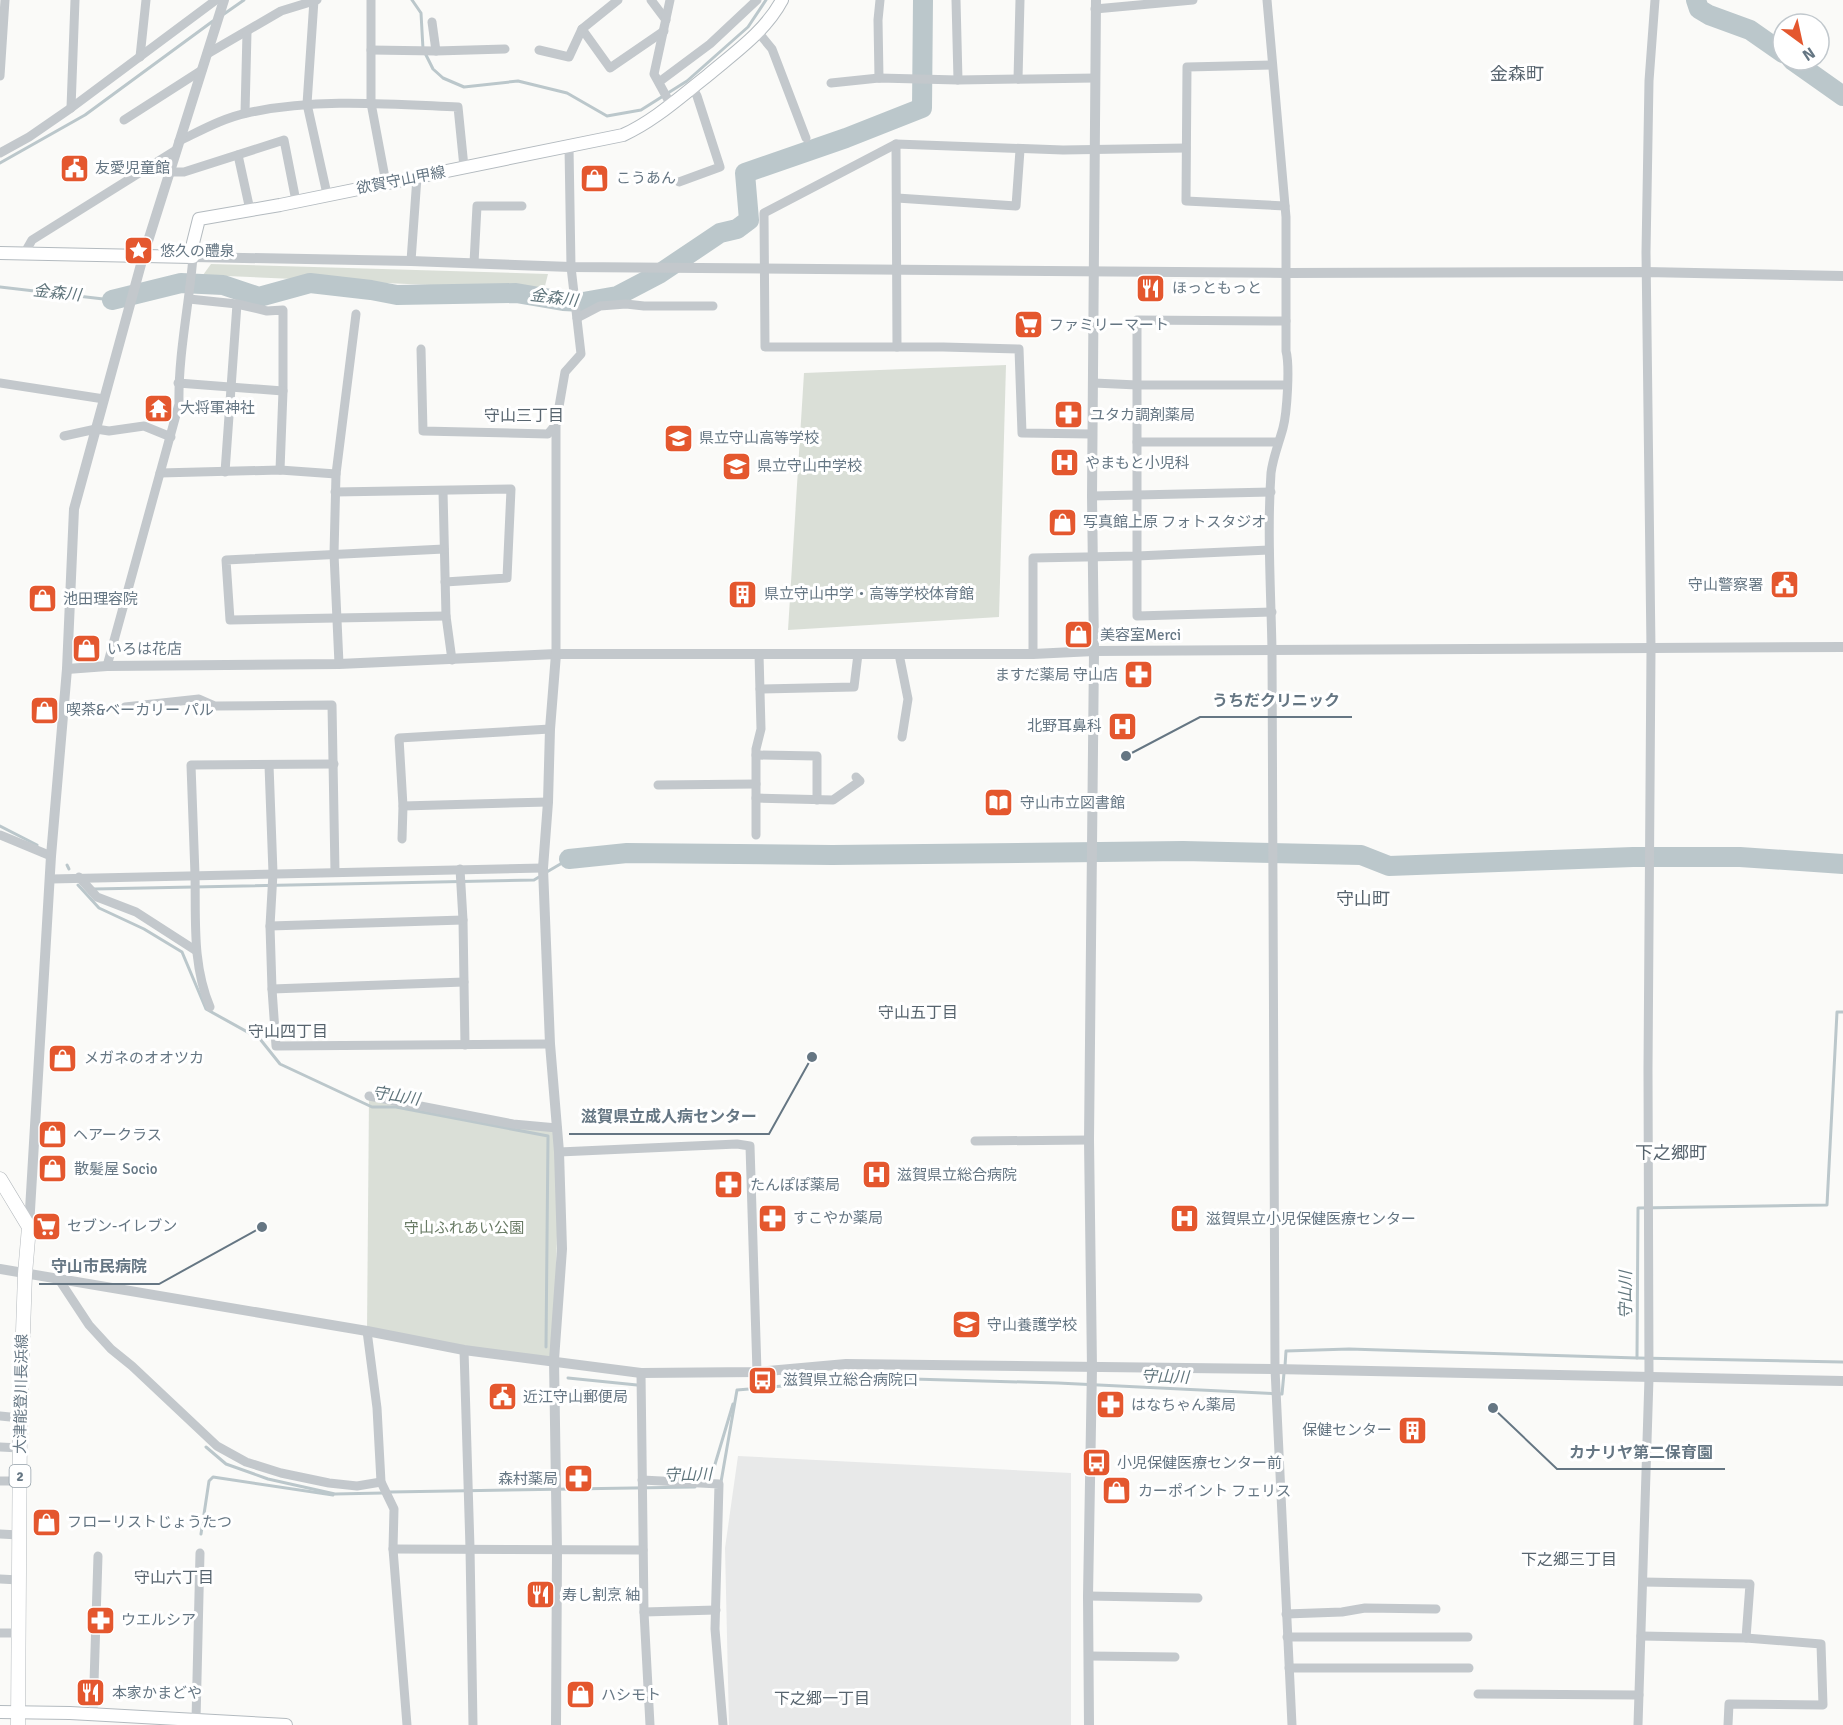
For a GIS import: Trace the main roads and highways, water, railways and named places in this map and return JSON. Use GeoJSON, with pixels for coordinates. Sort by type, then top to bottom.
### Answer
{"type":"FeatureCollection","features":[{"type":"Feature","properties":{"kind":"main road","name":"欲賀守山甲線"},"geometry":{"type":"LineString","coordinates":[[0,253],[193,257],[199,219],[623,135],[671,105],[758,32],[770,20],[782,0]]}},
{"type":"Feature","properties":{"kind":"main road","name":"大津能登川長浜線"},"geometry":{"type":"LineString","coordinates":[[0,1179],[29,1227],[20,1418],[18,1718]]}},
{"type":"Feature","properties":{"kind":"main road"},"geometry":{"type":"LineString","coordinates":[[0,1712],[18,1718],[93,1714],[286,1725]]}},
{"type":"Feature","properties":{"kind":"waterway"},"geometry":{"type":"LineString","coordinates":[[224,14],[244,0]]}},
{"type":"Feature","properties":{"kind":"waterway"},"geometry":{"type":"LineString","coordinates":[[412,0],[421,13],[423,49],[433,69],[443,78],[464,87],[518,81],[567,93],[607,116],[641,110],[687,81],[748,27],[766,0]]}},
{"type":"Feature","properties":{"kind":"waterway","name":"金森川"},"geometry":{"type":"LineString","coordinates":[[112,300],[181,283],[223,285],[259,297],[310,283],[397,295],[516,293],[583,302],[617,296],[659,274],[720,233],[737,229],[749,220],[745,173],[846,138],[922,108],[923,0]]}},
{"type":"Feature","properties":{"kind":"waterway","name":"金森川"},"geometry":{"type":"LineString","coordinates":[[1696,0],[1699,9],[1709,15],[1750,30],[1771,45]]}},
{"type":"Feature","properties":{"kind":"waterway"},"geometry":{"type":"LineString","coordinates":[[0,163],[85,115],[213,21]]}},
{"type":"Feature","properties":{"kind":"waterway","name":"金森川"},"geometry":{"type":"LineString","coordinates":[[1809,72],[1843,96]]}},
{"type":"Feature","properties":{"kind":"waterway","name":"金森川"},"geometry":{"type":"LineString","coordinates":[[0,287],[112,300]]}},
{"type":"Feature","properties":{"kind":"waterway","name":"守山川"},"geometry":{"type":"LineString","coordinates":[[0,826],[37,845]]}},
{"type":"Feature","properties":{"kind":"waterway"},"geometry":{"type":"LineString","coordinates":[[569,859],[627,853],[832,855],[1183,851],[1361,855],[1389,866],[1633,857],[1740,857],[1843,864]]}},
{"type":"Feature","properties":{"kind":"waterway"},"geometry":{"type":"LineString","coordinates":[[545,873],[569,859]]}},
{"type":"Feature","properties":{"kind":"waterway","name":"守山川"},"geometry":{"type":"LineString","coordinates":[[67,865],[69,869]]}},
{"type":"Feature","properties":{"kind":"waterway"},"geometry":{"type":"LineString","coordinates":[[94,889],[534,880],[539,877]]}},
{"type":"Feature","properties":{"kind":"waterway","name":"守山川"},"geometry":{"type":"LineString","coordinates":[[78,885],[99,908],[144,929],[182,952],[206,1009],[260,1039],[280,1064],[372,1107],[396,1107],[548,1136],[546,1347]]}},
{"type":"Feature","properties":{"kind":"waterway","name":"守山川"},"geometry":{"type":"LineString","coordinates":[[1637,1358],[1638,1208],[1827,1205],[1837,1012],[1843,1012]]}},
{"type":"Feature","properties":{"kind":"waterway","name":"守山川"},"geometry":{"type":"LineString","coordinates":[[1285,1366],[1286,1351],[1349,1349],[1843,1362]]}},
{"type":"Feature","properties":{"kind":"waterway","name":"守山川"},"geometry":{"type":"LineString","coordinates":[[721,1482],[737,1390],[877,1378],[1058,1383],[1282,1394],[1284,1373]]}},
{"type":"Feature","properties":{"kind":"waterway","name":"守山川"},"geometry":{"type":"LineString","coordinates":[[568,1378],[637,1385]]}},
{"type":"Feature","properties":{"kind":"waterway"},"geometry":{"type":"LineString","coordinates":[[710,1481],[733,1404]]}},
{"type":"Feature","properties":{"kind":"waterway","name":"守山川"},"geometry":{"type":"LineString","coordinates":[[206,1447],[226,1464],[268,1479],[335,1494],[383,1493]]}},
{"type":"Feature","properties":{"kind":"waterway"},"geometry":{"type":"LineString","coordinates":[[201,1534],[209,1481],[213,1477],[333,1495]]}},
{"type":"Feature","properties":{"kind":"waterway","name":"守山川"},"geometry":{"type":"LineString","coordinates":[[390,1492],[695,1487]]}},
{"type":"Feature","properties":{"kind":"place","name":"友愛児童館"},"geometry":{"type":"Point","coordinates":[74,168]}},
{"type":"Feature","properties":{"kind":"place","name":"こうあん"},"geometry":{"type":"Point","coordinates":[595,178]}},
{"type":"Feature","properties":{"kind":"place","name":"悠久の醴泉"},"geometry":{"type":"Point","coordinates":[139,251]}},
{"type":"Feature","properties":{"kind":"place","name":"ほっともっと"},"geometry":{"type":"Point","coordinates":[1151,288]}},
{"type":"Feature","properties":{"kind":"place","name":"ファミリーマート"},"geometry":{"type":"Point","coordinates":[1028,325]}},
{"type":"Feature","properties":{"kind":"place","name":"大将軍神社"},"geometry":{"type":"Point","coordinates":[159,408]}},
{"type":"Feature","properties":{"kind":"place","name":"ユタカ調剤薬局"},"geometry":{"type":"Point","coordinates":[1069,415]}},
{"type":"Feature","properties":{"kind":"place","name":"県立守山高等学校"},"geometry":{"type":"Point","coordinates":[678,438]}},
{"type":"Feature","properties":{"kind":"place","name":"やまもと小児科"},"geometry":{"type":"Point","coordinates":[1064,463]}},
{"type":"Feature","properties":{"kind":"place","name":"県立守山中学校"},"geometry":{"type":"Point","coordinates":[736,466]}},
{"type":"Feature","properties":{"kind":"place","name":"写真館上原 フォトスタジオ"},"geometry":{"type":"Point","coordinates":[1062,522]}},
{"type":"Feature","properties":{"kind":"place","name":"守山警察署"},"geometry":{"type":"Point","coordinates":[1784,585]}},
{"type":"Feature","properties":{"kind":"place","name":"県立守山中学・高等学校体育館"},"geometry":{"type":"Point","coordinates":[743,594]}},
{"type":"Feature","properties":{"kind":"place","name":"池田理容院"},"geometry":{"type":"Point","coordinates":[42,599]}},
{"type":"Feature","properties":{"kind":"place","name":"美容室Merci"},"geometry":{"type":"Point","coordinates":[1079,635]}},
{"type":"Feature","properties":{"kind":"place","name":"いろは花店"},"geometry":{"type":"Point","coordinates":[86,649]}},
{"type":"Feature","properties":{"kind":"place","name":"ますだ薬局 守山店"},"geometry":{"type":"Point","coordinates":[1139,675]}},
{"type":"Feature","properties":{"kind":"place","name":"喫茶&ベーカリー パル"},"geometry":{"type":"Point","coordinates":[45,710]}},
{"type":"Feature","properties":{"kind":"place","name":"北野耳鼻科"},"geometry":{"type":"Point","coordinates":[1123,726]}},
{"type":"Feature","properties":{"kind":"place","name":"うちだクリニック"},"geometry":{"type":"Point","coordinates":[1126,756]}},
{"type":"Feature","properties":{"kind":"place","name":"守山市立図書館"},"geometry":{"type":"Point","coordinates":[999,803]}},
{"type":"Feature","properties":{"kind":"place","name":"滋賀県立成人病センター"},"geometry":{"type":"Point","coordinates":[812,1057]}},
{"type":"Feature","properties":{"kind":"place","name":"メガネのオオツカ"},"geometry":{"type":"Point","coordinates":[63,1058]}},
{"type":"Feature","properties":{"kind":"place","name":"ヘアークラス"},"geometry":{"type":"Point","coordinates":[52,1135]}},
{"type":"Feature","properties":{"kind":"place","name":"散髪屋 Socio"},"geometry":{"type":"Point","coordinates":[53,1169]}},
{"type":"Feature","properties":{"kind":"place","name":"滋賀県立総合病院"},"geometry":{"type":"Point","coordinates":[876,1175]}},
{"type":"Feature","properties":{"kind":"place","name":"たんぽぽ薬局"},"geometry":{"type":"Point","coordinates":[729,1185]}},
{"type":"Feature","properties":{"kind":"place","name":"すこやか薬局"},"geometry":{"type":"Point","coordinates":[772,1218]}},
{"type":"Feature","properties":{"kind":"place","name":"滋賀県立小児保健医療センター"},"geometry":{"type":"Point","coordinates":[1185,1219]}},
{"type":"Feature","properties":{"kind":"place","name":"セブン-イレブン"},"geometry":{"type":"Point","coordinates":[46,1226]}},
{"type":"Feature","properties":{"kind":"place","name":"守山市民病院"},"geometry":{"type":"Point","coordinates":[262,1227]}},
{"type":"Feature","properties":{"kind":"place","name":"守山養護学校"},"geometry":{"type":"Point","coordinates":[966,1325]}},
{"type":"Feature","properties":{"kind":"place","name":"滋賀県立総合病院口"},"geometry":{"type":"Point","coordinates":[762,1380]}},
{"type":"Feature","properties":{"kind":"place","name":"近江守山郵便局"},"geometry":{"type":"Point","coordinates":[502,1397]}},
{"type":"Feature","properties":{"kind":"place","name":"はなちゃん薬局"},"geometry":{"type":"Point","coordinates":[1110,1405]}},
{"type":"Feature","properties":{"kind":"place","name":"カナリヤ第二保育園"},"geometry":{"type":"Point","coordinates":[1493,1408]}},
{"type":"Feature","properties":{"kind":"place","name":"保健センター"},"geometry":{"type":"Point","coordinates":[1413,1430]}},
{"type":"Feature","properties":{"kind":"place","name":"小児保健医療センター前"},"geometry":{"type":"Point","coordinates":[1096,1463]}},
{"type":"Feature","properties":{"kind":"place","name":"森村薬局"},"geometry":{"type":"Point","coordinates":[579,1479]}},
{"type":"Feature","properties":{"kind":"place","name":"カーポイント フェリス"},"geometry":{"type":"Point","coordinates":[1117,1491]}},
{"type":"Feature","properties":{"kind":"place","name":"フローリストじょうたつ"},"geometry":{"type":"Point","coordinates":[46,1522]}},
{"type":"Feature","properties":{"kind":"place","name":"寿し割烹 紬"},"geometry":{"type":"Point","coordinates":[541,1595]}},
{"type":"Feature","properties":{"kind":"place","name":"ウエルシア"},"geometry":{"type":"Point","coordinates":[100,1620]}},
{"type":"Feature","properties":{"kind":"place","name":"本家かまどや"},"geometry":{"type":"Point","coordinates":[91,1693]}},
{"type":"Feature","properties":{"kind":"place","name":"ハシモト"},"geometry":{"type":"Point","coordinates":[580,1695]}},
{"type":"Feature","properties":{"kind":"district","name":"金森町"},"geometry":{"type":"Point","coordinates":[1517,74]}},
{"type":"Feature","properties":{"kind":"district","name":"守山三丁目"},"geometry":{"type":"Point","coordinates":[524,416]}},
{"type":"Feature","properties":{"kind":"district","name":"守山町"},"geometry":{"type":"Point","coordinates":[1363,899]}},
{"type":"Feature","properties":{"kind":"district","name":"守山五丁目"},"geometry":{"type":"Point","coordinates":[918,1013]}},
{"type":"Feature","properties":{"kind":"district","name":"守山四丁目"},"geometry":{"type":"Point","coordinates":[288,1032]}},
{"type":"Feature","properties":{"kind":"district","name":"下之郷町"},"geometry":{"type":"Point","coordinates":[1671,1153]}},
{"type":"Feature","properties":{"kind":"district","name":"下之郷三丁目"},"geometry":{"type":"Point","coordinates":[1569,1560]}},
{"type":"Feature","properties":{"kind":"district","name":"守山六丁目"},"geometry":{"type":"Point","coordinates":[174,1578]}},
{"type":"Feature","properties":{"kind":"district","name":"下之郷一丁目"},"geometry":{"type":"Point","coordinates":[822,1699]}},
{"type":"Feature","properties":{"kind":"park label","name":"守山ふれあい公園"},"geometry":{"type":"Point","coordinates":[464,1228]}}]}
